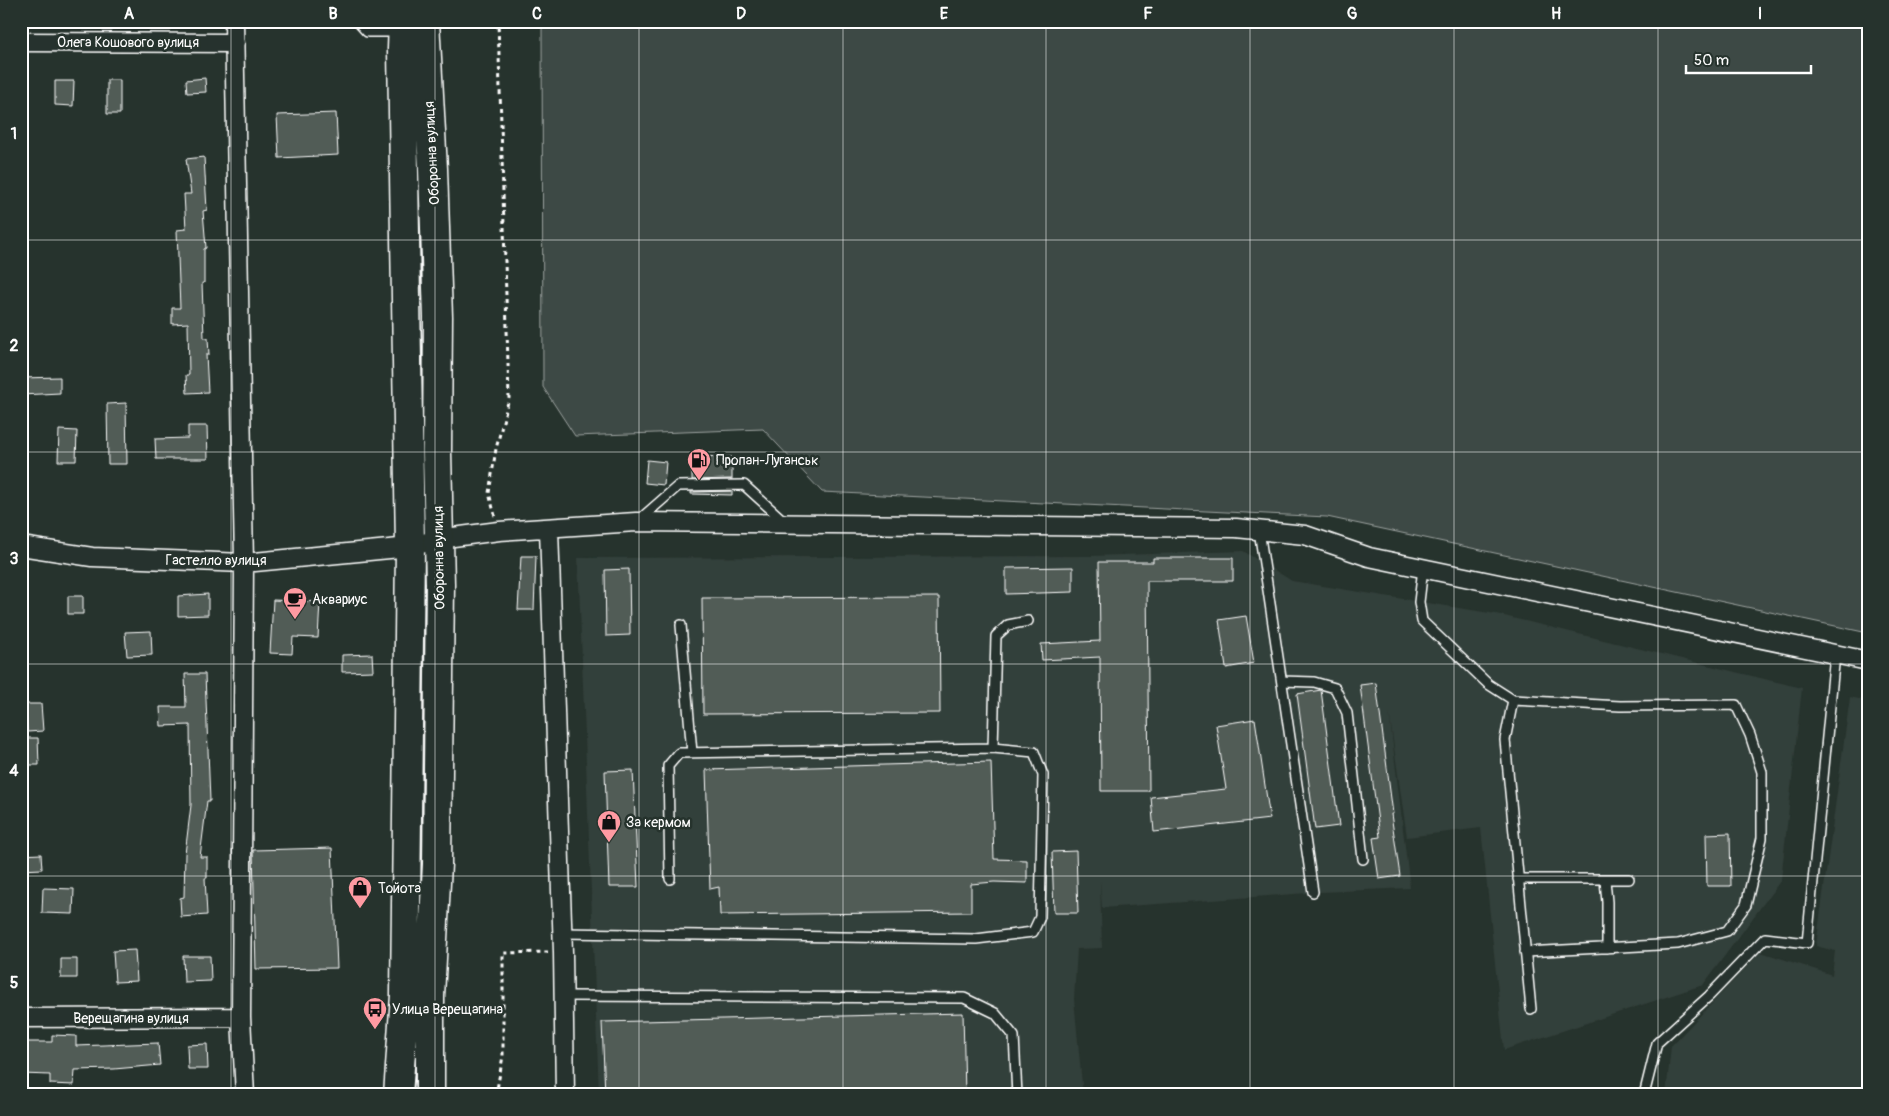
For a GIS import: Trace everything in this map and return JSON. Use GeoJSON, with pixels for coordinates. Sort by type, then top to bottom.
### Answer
{"type":"FeatureCollection","features":[{"type":"Feature","properties":{"kind":"main road","name":"Оборонна вулиця"},"geometry":{"type":"LineString","coordinates":[[410,25],[433,169],[438,316],[438,539],[440,594],[437,864],[430,996],[430,1095]]}},
{"type":"Feature","properties":{"kind":"main road","name":"Оборонна вулиця"},"geometry":{"type":"LineString","coordinates":[[398,1095],[405,995],[410,547],[402,59],[410,25]]}},
{"type":"Feature","properties":{"kind":"street"},"geometry":{"type":"LineString","coordinates":[[234,21],[244,563],[241,1017],[245,1095]]}},
{"type":"Feature","properties":{"kind":"street","name":"Олега Кошового вулиця"},"geometry":{"type":"LineString","coordinates":[[21,42],[235,43]]}},
{"type":"Feature","properties":{"kind":"street","name":"Гастелло вулиця"},"geometry":{"type":"LineString","coordinates":[[21,546],[92,557],[244,563],[410,547],[438,539],[499,532],[636,522],[1236,528],[1305,535],[1369,557],[1868,661]]}},
{"type":"Feature","properties":{"kind":"street"},"geometry":{"type":"LineString","coordinates":[[549,529],[563,952],[565,1095]]}},
{"type":"Feature","properties":{"kind":"street","name":"Верещагина вулиця"},"geometry":{"type":"LineString","coordinates":[[21,1018],[241,1017]]}},
{"type":"Feature","properties":{"kind":"lane"},"geometry":{"type":"LineString","coordinates":[[357,21],[367,32],[410,25]]}},
{"type":"Feature","properties":{"kind":"lane"},"geometry":{"type":"LineString","coordinates":[[636,522],[678,486],[744,485],[787,524]]}},
{"type":"Feature","properties":{"kind":"lane"},"geometry":{"type":"LineString","coordinates":[[1259,530],[1313,892]]}},
{"type":"Feature","properties":{"kind":"lane"},"geometry":{"type":"LineString","coordinates":[[1423,568],[1419,602],[1422,621],[1488,684],[1513,700],[1620,706],[1736,705],[1750,735],[1762,772],[1762,838],[1746,905],[1727,931],[1678,944],[1525,952]]}},
{"type":"Feature","properties":{"kind":"lane"},"geometry":{"type":"LineString","coordinates":[[993,748],[996,636],[1008,625],[1028,621]]}},
{"type":"Feature","properties":{"kind":"lane"},"geometry":{"type":"LineString","coordinates":[[681,625],[692,753]]}},
{"type":"Feature","properties":{"kind":"lane"},"geometry":{"type":"LineString","coordinates":[[1644,1095],[1657,1043],[1709,996],[1765,938],[1807,943],[1835,654]]}},
{"type":"Feature","properties":{"kind":"lane"},"geometry":{"type":"LineString","coordinates":[[1282,681],[1314,682],[1335,688],[1347,713],[1363,859]]}},
{"type":"Feature","properties":{"kind":"lane"},"geometry":{"type":"LineString","coordinates":[[1513,700],[1505,740],[1531,1009]]}},
{"type":"Feature","properties":{"kind":"lane"},"geometry":{"type":"LineString","coordinates":[[562,933],[976,939],[1033,932],[1040,917],[1042,775],[1034,752],[993,748],[679,753],[668,766],[670,879]]}},
{"type":"Feature","properties":{"kind":"lane"},"geometry":{"type":"LineString","coordinates":[[1518,879],[1629,879]]}},
{"type":"Feature","properties":{"kind":"lane"},"geometry":{"type":"LineString","coordinates":[[1605,880],[1607,948]]}},
{"type":"Feature","properties":{"kind":"lane"},"geometry":{"type":"LineString","coordinates":[[563,996],[964,998],[995,1013],[1014,1036],[1017,1095]]}},
{"type":"Feature","properties":{"kind":"path"},"geometry":{"type":"LineString","coordinates":[[498,21],[509,398],[496,449],[489,492],[499,532]]}},
{"type":"Feature","properties":{"kind":"path"},"geometry":{"type":"LineString","coordinates":[[496,1095],[503,1056],[503,953],[563,952]]}},
{"type":"Feature","properties":{"kind":"shaded area"},"geometry":{"type":"Polygon","coordinates":[[[542,21],[1868,21],[1868,633],[1327,517],[822,492],[763,429],[575,436],[543,387],[542,21]]]}},
{"type":"Feature","properties":{"kind":"shaded area"},"geometry":{"type":"Polygon","coordinates":[[[1243,551],[1292,581],[1496,614],[1802,688],[1781,880],[1703,985],[1504,1050],[1481,828],[1407,837],[1389,712],[1410,888],[1321,892],[1102,908],[1100,881],[1102,948],[1077,949],[1074,999],[1083,1095],[599,1095],[578,558],[1090,556],[1243,551]]]}},
{"type":"Feature","properties":{"kind":"shaded area"},"geometry":{"type":"Polygon","coordinates":[[[1850,697],[1868,701],[1868,1095],[1666,1095],[1671,1046],[1761,952],[1832,975],[1835,951],[1816,946],[1850,697]]]}},
{"type":"Feature","properties":{"kind":"building"},"geometry":{"type":"Polygon","coordinates":[[[205,78],[206,92],[187,93],[186,80],[205,78]]]}},
{"type":"Feature","properties":{"kind":"building"},"geometry":{"type":"Polygon","coordinates":[[[107,80],[120,80],[120,114],[107,114],[107,80]]]}},
{"type":"Feature","properties":{"kind":"building"},"geometry":{"type":"Polygon","coordinates":[[[55,81],[74,81],[73,106],[55,105],[55,81]]]}},
{"type":"Feature","properties":{"kind":"building"},"geometry":{"type":"Polygon","coordinates":[[[336,113],[338,155],[279,158],[277,115],[336,113]]]}},
{"type":"Feature","properties":{"kind":"building"},"geometry":{"type":"Polygon","coordinates":[[[204,157],[207,210],[203,211],[206,248],[204,249],[204,283],[202,283],[204,338],[208,338],[209,355],[206,355],[208,392],[187,393],[186,375],[189,375],[188,323],[172,324],[172,308],[180,308],[177,230],[186,229],[184,194],[191,194],[186,159],[204,157]]]}},
{"type":"Feature","properties":{"kind":"building"},"geometry":{"type":"Polygon","coordinates":[[[60,377],[60,393],[21,395],[21,378],[60,377]]]}},
{"type":"Feature","properties":{"kind":"building"},"geometry":{"type":"Polygon","coordinates":[[[126,403],[127,464],[108,464],[107,404],[126,403]]]}},
{"type":"Feature","properties":{"kind":"building"},"geometry":{"type":"Polygon","coordinates":[[[188,426],[207,426],[208,459],[156,459],[155,439],[188,438],[188,426]]]}},
{"type":"Feature","properties":{"kind":"building"},"geometry":{"type":"Polygon","coordinates":[[[59,430],[77,431],[76,461],[58,461],[59,430]]]}},
{"type":"Feature","properties":{"kind":"building"},"geometry":{"type":"Polygon","coordinates":[[[692,456],[732,457],[732,479],[692,480],[692,456]]]}},
{"type":"Feature","properties":{"kind":"building"},"geometry":{"type":"Polygon","coordinates":[[[647,460],[666,462],[664,485],[645,483],[647,460]]]}},
{"type":"Feature","properties":{"kind":"building"},"geometry":{"type":"Polygon","coordinates":[[[732,491],[732,495],[691,494],[691,492],[732,491]]]}},
{"type":"Feature","properties":{"kind":"building"},"geometry":{"type":"Polygon","coordinates":[[[521,556],[536,556],[534,610],[518,610],[521,556]]]}},
{"type":"Feature","properties":{"kind":"building"},"geometry":{"type":"Polygon","coordinates":[[[1153,558],[1233,558],[1233,581],[1147,581],[1149,791],[1101,791],[1100,657],[1042,660],[1041,644],[1100,641],[1099,562],[1153,562],[1153,558]]]}},
{"type":"Feature","properties":{"kind":"building"},"geometry":{"type":"Polygon","coordinates":[[[1073,567],[1073,592],[1006,594],[1006,568],[1073,567]]]}},
{"type":"Feature","properties":{"kind":"building"},"geometry":{"type":"Polygon","coordinates":[[[629,569],[630,635],[606,636],[605,570],[629,569]]]}},
{"type":"Feature","properties":{"kind":"building"},"geometry":{"type":"Polygon","coordinates":[[[208,594],[208,615],[178,616],[178,596],[208,594]]]}},
{"type":"Feature","properties":{"kind":"building"},"geometry":{"type":"Polygon","coordinates":[[[68,596],[83,596],[83,614],[68,614],[68,596]]]}},
{"type":"Feature","properties":{"kind":"building"},"geometry":{"type":"Polygon","coordinates":[[[939,597],[940,713],[703,714],[702,598],[939,597]]]}},
{"type":"Feature","properties":{"kind":"building","name":"Аквариус"},"geometry":{"type":"Polygon","coordinates":[[[273,600],[320,602],[318,638],[293,637],[292,654],[270,653],[273,600]]]}},
{"type":"Feature","properties":{"kind":"building"},"geometry":{"type":"Polygon","coordinates":[[[1246,616],[1254,663],[1226,668],[1219,620],[1246,616]]]}},
{"type":"Feature","properties":{"kind":"building"},"geometry":{"type":"Polygon","coordinates":[[[151,631],[152,655],[127,656],[125,632],[151,631]]]}},
{"type":"Feature","properties":{"kind":"building"},"geometry":{"type":"Polygon","coordinates":[[[372,654],[373,671],[342,672],[342,655],[372,654]]]}},
{"type":"Feature","properties":{"kind":"building"},"geometry":{"type":"Polygon","coordinates":[[[185,674],[205,674],[210,801],[207,801],[200,857],[207,857],[207,878],[205,878],[207,915],[181,917],[180,898],[184,897],[185,854],[191,805],[190,725],[161,726],[160,707],[186,707],[185,674]]]}},
{"type":"Feature","properties":{"kind":"building"},"geometry":{"type":"Polygon","coordinates":[[[1376,683],[1400,876],[1379,879],[1373,838],[1380,837],[1360,685],[1376,683]]]}},
{"type":"Feature","properties":{"kind":"building"},"geometry":{"type":"Polygon","coordinates":[[[1321,690],[1339,826],[1315,829],[1297,694],[1321,690]]]}},
{"type":"Feature","properties":{"kind":"building"},"geometry":{"type":"Polygon","coordinates":[[[26,704],[41,704],[43,731],[27,732],[26,704]]]}},
{"type":"Feature","properties":{"kind":"building"},"geometry":{"type":"Polygon","coordinates":[[[1255,719],[1270,819],[1154,832],[1151,797],[1226,789],[1216,725],[1255,719]]]}},
{"type":"Feature","properties":{"kind":"building"},"geometry":{"type":"Polygon","coordinates":[[[23,738],[38,738],[39,765],[23,765],[23,738]]]}},
{"type":"Feature","properties":{"kind":"building"},"geometry":{"type":"Polygon","coordinates":[[[991,762],[994,859],[1027,860],[1027,883],[994,882],[971,884],[971,912],[720,915],[719,887],[710,889],[706,770],[991,762]]]}},
{"type":"Feature","properties":{"kind":"building"},"geometry":{"type":"Polygon","coordinates":[[[633,770],[638,887],[609,887],[605,771],[633,770]]]}},
{"type":"Feature","properties":{"kind":"building"},"geometry":{"type":"Polygon","coordinates":[[[1730,833],[1731,886],[1707,886],[1706,834],[1730,833]]]}},
{"type":"Feature","properties":{"kind":"building"},"geometry":{"type":"Polygon","coordinates":[[[332,848],[337,968],[256,969],[253,850],[332,848]]]}},
{"type":"Feature","properties":{"kind":"building"},"geometry":{"type":"Polygon","coordinates":[[[1076,851],[1078,913],[1054,913],[1052,852],[1076,851]]]}},
{"type":"Feature","properties":{"kind":"building"},"geometry":{"type":"Polygon","coordinates":[[[41,854],[42,869],[21,870],[21,855],[41,854]]]}},
{"type":"Feature","properties":{"kind":"building"},"geometry":{"type":"Polygon","coordinates":[[[43,888],[74,889],[73,914],[42,913],[43,888]]]}},
{"type":"Feature","properties":{"kind":"building"},"geometry":{"type":"Polygon","coordinates":[[[135,950],[137,981],[115,982],[113,951],[135,950]]]}},
{"type":"Feature","properties":{"kind":"building"},"geometry":{"type":"Polygon","coordinates":[[[183,956],[210,956],[211,981],[184,982],[183,956]]]}},
{"type":"Feature","properties":{"kind":"building"},"geometry":{"type":"Polygon","coordinates":[[[61,959],[77,959],[77,978],[61,978],[61,959]]]}},
{"type":"Feature","properties":{"kind":"building"},"geometry":{"type":"Polygon","coordinates":[[[963,1013],[965,1095],[605,1095],[602,1022],[963,1013]]]}},
{"type":"Feature","properties":{"kind":"building"},"geometry":{"type":"Polygon","coordinates":[[[52,1035],[76,1036],[76,1046],[158,1043],[160,1065],[75,1070],[74,1085],[50,1084],[50,1075],[21,1074],[21,1042],[52,1042],[52,1035]]]}},
{"type":"Feature","properties":{"kind":"building"},"geometry":{"type":"Polygon","coordinates":[[[207,1044],[208,1069],[188,1069],[187,1045],[207,1044]]]}},
{"type":"Feature","properties":{"kind":"place","name":"Пропан-Луганськ"},"geometry":{"type":"Point","coordinates":[699,481]}},
{"type":"Feature","properties":{"kind":"place","name":"Аквариус"},"geometry":{"type":"Point","coordinates":[295,620]}},
{"type":"Feature","properties":{"kind":"place","name":"За кермом"},"geometry":{"type":"Point","coordinates":[609,843]}},
{"type":"Feature","properties":{"kind":"place","name":"Тойота"},"geometry":{"type":"Point","coordinates":[360,909]}},
{"type":"Feature","properties":{"kind":"place","name":"Улица Верещагина"},"geometry":{"type":"Point","coordinates":[375,1030]}}]}
